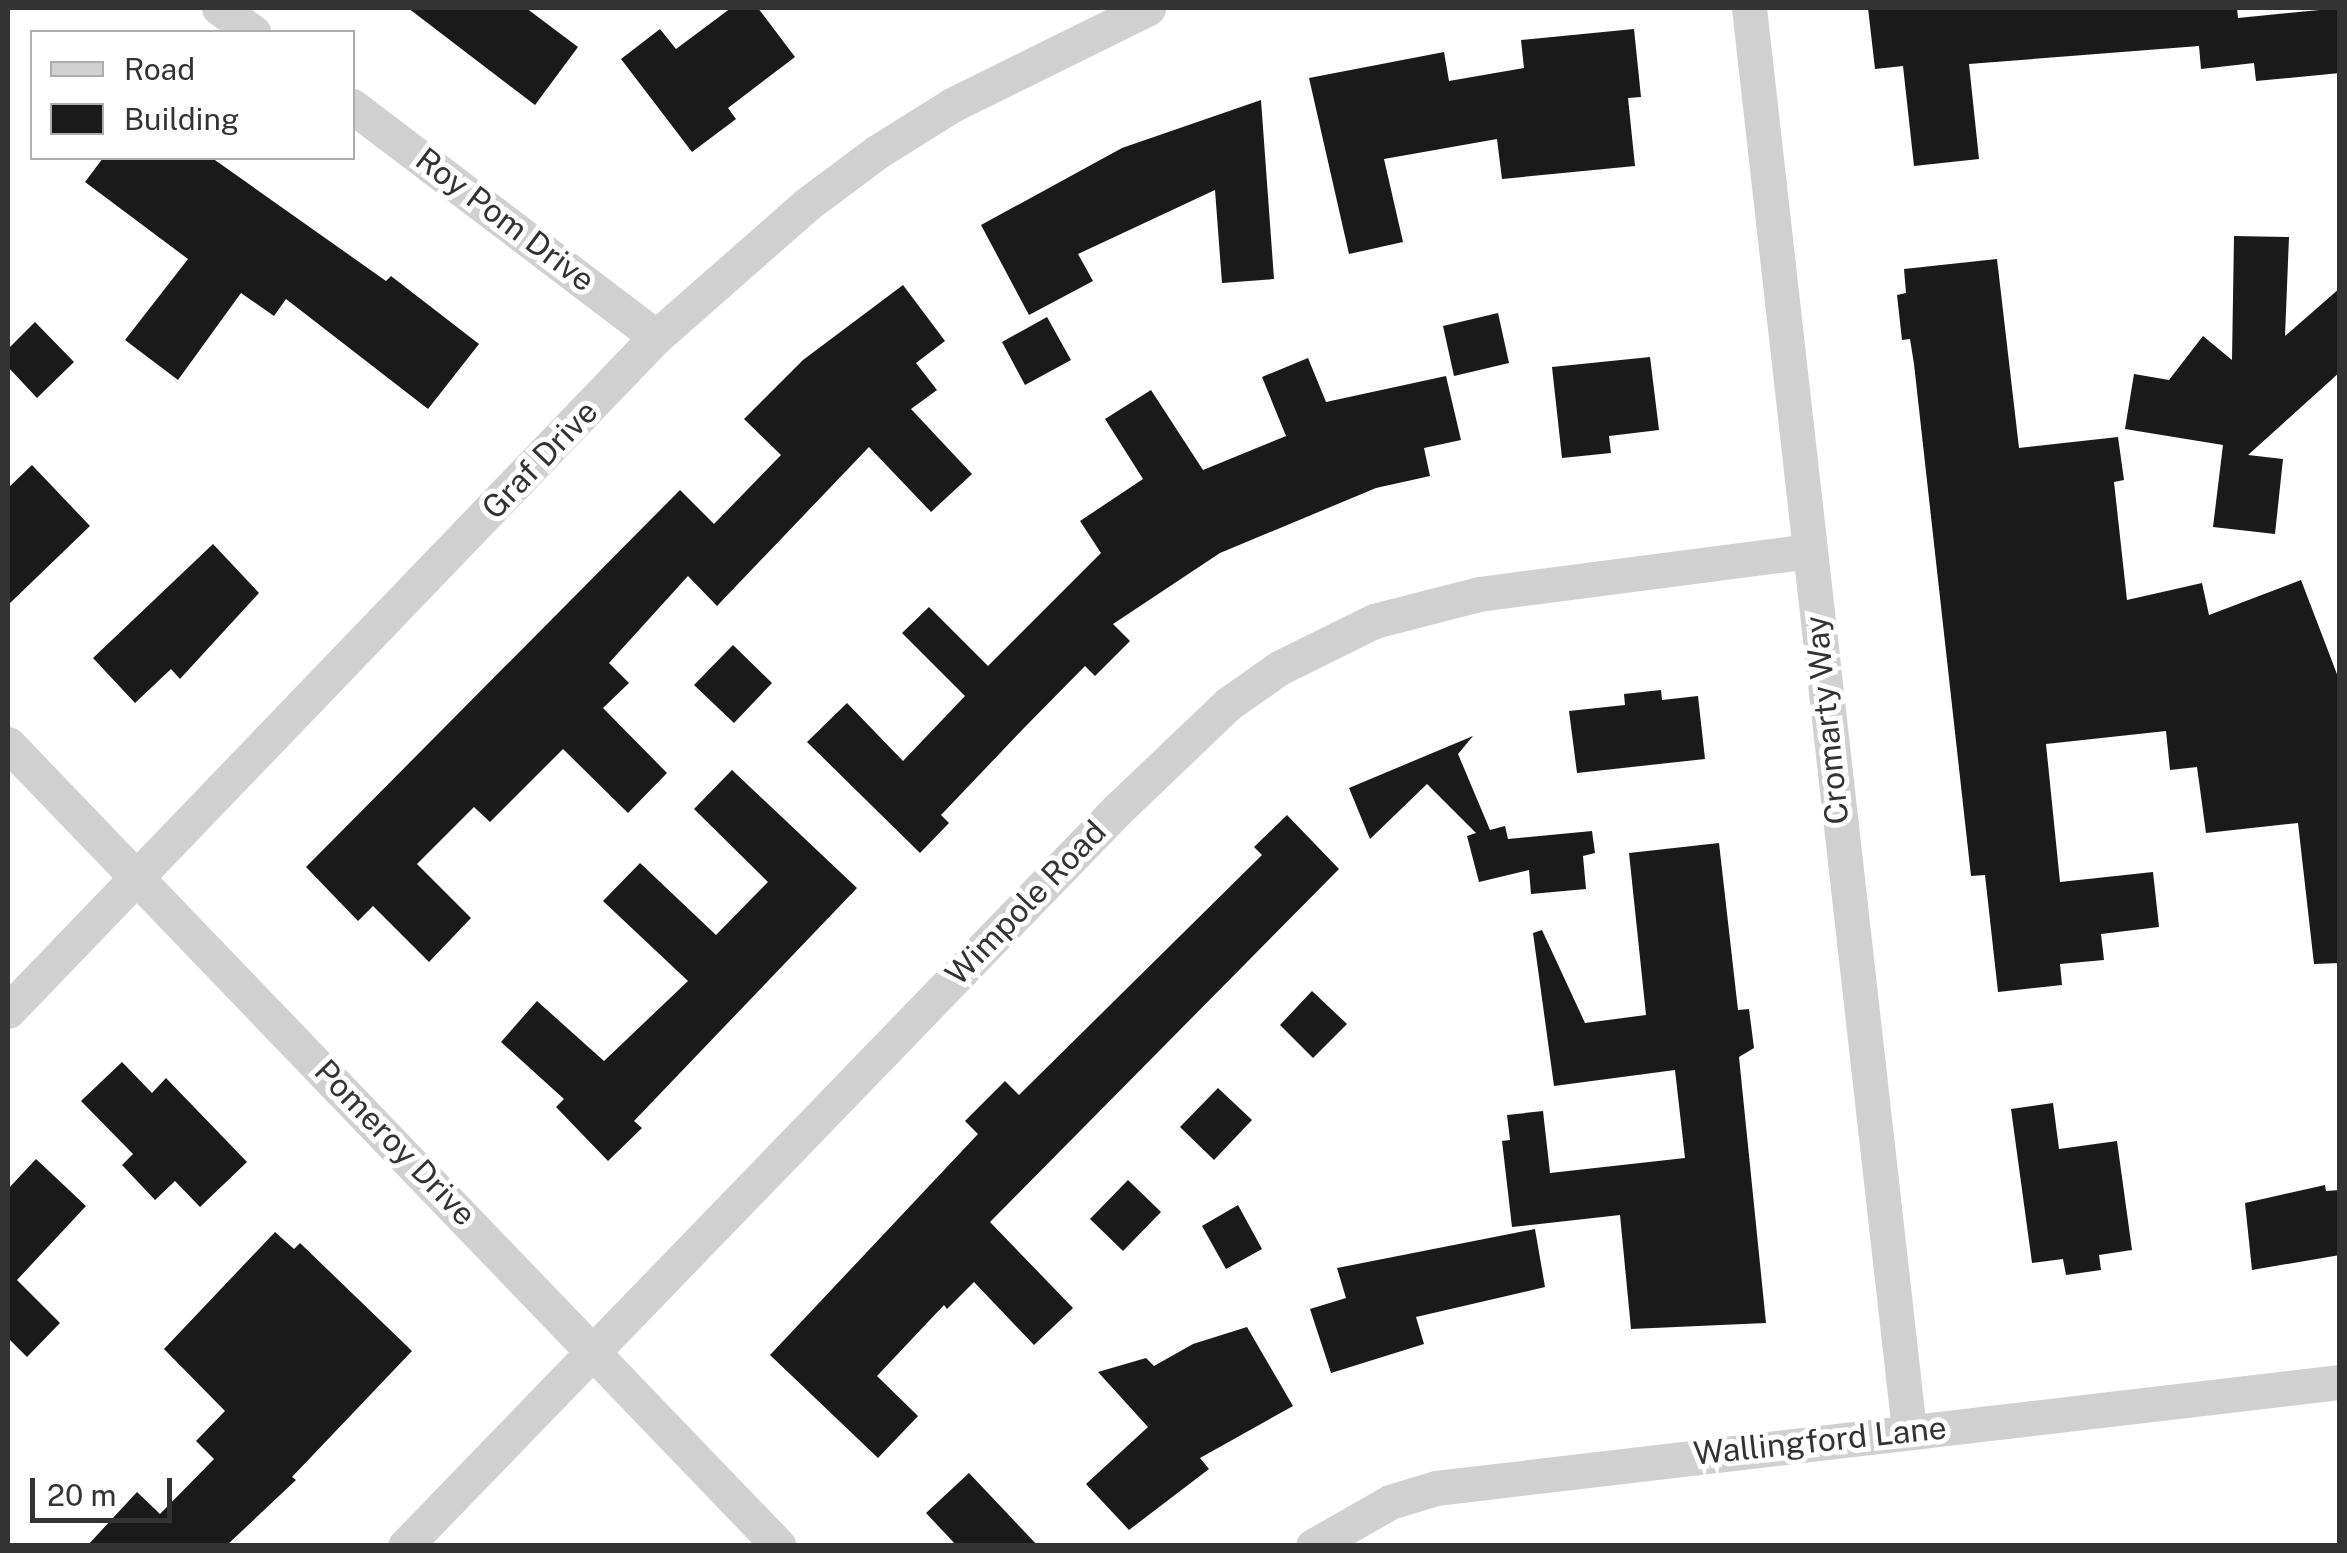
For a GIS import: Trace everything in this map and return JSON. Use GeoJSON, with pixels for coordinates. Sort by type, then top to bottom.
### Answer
{"type":"FeatureCollection","features":[{"type":"Feature","properties":{"kind":"street"},"geometry":{"type":"LineString","coordinates":[[219,8],[249,30]]}},
{"type":"Feature","properties":{"kind":"street","name":"Graf Drive"},"geometry":{"type":"LineString","coordinates":[[8,1011],[656,336],[806,205],[877,152],[952,105],[1148,8]]}},
{"type":"Feature","properties":{"kind":"street","name":"Cromarty Way"},"geometry":{"type":"LineString","coordinates":[[1748,8],[1909,1431]]}},
{"type":"Feature","properties":{"kind":"street","name":"Roy Pom Drive"},"geometry":{"type":"LineString","coordinates":[[355,108],[656,336]]}},
{"type":"Feature","properties":{"kind":"street","name":"Wimpole Road"},"geometry":{"type":"LineString","coordinates":[[405,1546],[1116,810],[1228,704],[1279,668],[1374,621],[1480,594],[1808,551]]}},
{"type":"Feature","properties":{"kind":"street","name":"Pomeroy Drive"},"geometry":{"type":"LineString","coordinates":[[8,744],[780,1546]]}},
{"type":"Feature","properties":{"kind":"street","name":"Wallingford Lane"},"geometry":{"type":"LineString","coordinates":[[1313,1546],[1390,1502],[1436,1488],[2340,1382]]}},
{"type":"Feature","properties":{"kind":"building"},"geometry":{"type":"Polygon","coordinates":[[[408,8],[526,8],[578,47],[535,105],[408,8]]]}},
{"type":"Feature","properties":{"kind":"building"},"geometry":{"type":"Polygon","coordinates":[[[731,8],[758,8],[795,57],[728,108],[736,119],[692,152],[621,59],[660,29],[676,49],[731,8]]]}},
{"type":"Feature","properties":{"kind":"building"},"geometry":{"type":"Polygon","coordinates":[[[1868,8],[2237,8],[2238,18],[2340,8],[2340,73],[2256,81],[2254,63],[2201,69],[2199,46],[1969,64],[1979,159],[1914,166],[1903,66],[1875,69],[1868,8]]]}},
{"type":"Feature","properties":{"kind":"building"},"geometry":{"type":"Polygon","coordinates":[[[1634,29],[1641,97],[1628,98],[1635,166],[1502,179],[1497,139],[1384,159],[1403,242],[1349,254],[1309,78],[1444,52],[1449,81],[1524,68],[1521,40],[1634,29]]]}},
{"type":"Feature","properties":{"kind":"building"},"geometry":{"type":"Polygon","coordinates":[[[1261,100],[1274,279],[1222,283],[1215,190],[1078,254],[1093,281],[1029,315],[981,225],[1122,148],[1261,100]]]}},
{"type":"Feature","properties":{"kind":"building"},"geometry":{"type":"Polygon","coordinates":[[[102,160],[215,160],[386,281],[391,276],[479,344],[428,409],[286,299],[274,316],[241,293],[178,380],[125,340],[188,259],[85,182],[102,160]]]}},
{"type":"Feature","properties":{"kind":"building"},"geometry":{"type":"Polygon","coordinates":[[[2234,236],[2289,237],[2285,336],[2340,288],[2340,372],[2248,455],[2283,459],[2275,534],[2213,527],[2223,445],[2125,429],[2134,374],[2169,380],[2203,336],[2232,360],[2234,236]]]}},
{"type":"Feature","properties":{"kind":"building"},"geometry":{"type":"Polygon","coordinates":[[[1997,259],[2019,448],[2118,437],[2124,480],[2114,482],[2127,600],[2202,583],[2209,615],[2301,580],[2340,682],[2340,963],[2314,964],[2298,823],[2206,833],[2197,767],[2170,770],[2166,731],[2046,744],[2060,882],[2153,872],[2159,927],[2101,934],[2104,960],[2060,964],[2062,985],[1998,992],[1985,875],[1971,876],[1914,364],[1910,339],[1902,340],[1897,295],[1906,293],[1904,269],[1997,259]]]}},
{"type":"Feature","properties":{"kind":"building"},"geometry":{"type":"Polygon","coordinates":[[[903,285],[945,341],[916,363],[937,390],[911,409],[972,474],[931,512],[869,447],[717,606],[688,576],[609,663],[629,683],[603,708],[667,773],[628,813],[563,749],[490,822],[474,807],[417,864],[471,918],[429,962],[373,906],[358,921],[306,867],[680,490],[714,524],[781,455],[744,419],[803,360],[903,285]]]}},
{"type":"Feature","properties":{"kind":"building"},"geometry":{"type":"Polygon","coordinates":[[[1498,313],[1509,363],[1454,376],[1443,326],[1498,313]]]}},
{"type":"Feature","properties":{"kind":"building"},"geometry":{"type":"Polygon","coordinates":[[[1047,317],[1071,360],[1025,385],[1002,342],[1047,317]]]}},
{"type":"Feature","properties":{"kind":"building"},"geometry":{"type":"Polygon","coordinates":[[[35,322],[74,362],[37,398],[8,367],[8,349],[35,322]]]}},
{"type":"Feature","properties":{"kind":"building"},"geometry":{"type":"Polygon","coordinates":[[[1650,357],[1659,430],[1609,436],[1611,453],[1562,458],[1552,367],[1650,357]]]}},
{"type":"Feature","properties":{"kind":"building"},"geometry":{"type":"Polygon","coordinates":[[[1308,358],[1326,402],[1446,376],[1461,440],[1424,448],[1430,476],[1376,488],[1220,553],[1113,624],[1130,641],[1095,676],[1085,666],[941,815],[949,823],[920,853],[807,742],[847,703],[903,761],[965,696],[902,633],[929,607],[988,666],[1101,553],[1080,521],[1143,479],[1105,419],[1151,390],[1203,470],[1286,436],[1262,377],[1308,358]]]}},
{"type":"Feature","properties":{"kind":"building"},"geometry":{"type":"Polygon","coordinates":[[[32,465],[90,526],[8,605],[8,488],[32,465]]]}},
{"type":"Feature","properties":{"kind":"building"},"geometry":{"type":"Polygon","coordinates":[[[213,544],[259,593],[180,679],[171,669],[135,703],[93,658],[213,544]]]}},
{"type":"Feature","properties":{"kind":"building"},"geometry":{"type":"Polygon","coordinates":[[[733,645],[772,683],[734,723],[694,685],[733,645]]]}},
{"type":"Feature","properties":{"kind":"building"},"geometry":{"type":"Polygon","coordinates":[[[1661,690],[1662,700],[1698,696],[1705,759],[1577,773],[1569,711],[1625,705],[1624,694],[1661,690]]]}},
{"type":"Feature","properties":{"kind":"building"},"geometry":{"type":"Polygon","coordinates":[[[1473,736],[1458,754],[1490,830],[1505,826],[1508,839],[1592,831],[1595,853],[1583,856],[1586,889],[1531,894],[1529,870],[1479,882],[1467,836],[1476,833],[1427,784],[1370,839],[1349,788],[1473,736]]]}},
{"type":"Feature","properties":{"kind":"building"},"geometry":{"type":"Polygon","coordinates":[[[732,770],[857,888],[634,1121],[642,1128],[608,1161],[556,1107],[564,1099],[501,1042],[537,1001],[604,1061],[688,981],[603,901],[640,863],[716,935],[768,882],[694,809],[732,770]]]}},
{"type":"Feature","properties":{"kind":"building"},"geometry":{"type":"Polygon","coordinates":[[[1287,815],[1339,869],[990,1222],[1073,1308],[1034,1345],[974,1282],[947,1309],[944,1305],[877,1376],[918,1416],[878,1458],[770,1355],[978,1134],[965,1121],[1005,1081],[1019,1095],[1262,855],[1254,847],[1287,815]]]}},
{"type":"Feature","properties":{"kind":"building"},"geometry":{"type":"Polygon","coordinates":[[[1719,843],[1738,1010],[1749,1009],[1754,1048],[1739,1057],[1766,1323],[1631,1329],[1620,1215],[1512,1227],[1502,1141],[1510,1140],[1507,1115],[1543,1111],[1550,1173],[1685,1158],[1675,1070],[1554,1086],[1533,933],[1542,930],[1585,1023],[1646,1015],[1629,853],[1719,843]]]}},
{"type":"Feature","properties":{"kind":"building"},"geometry":{"type":"Polygon","coordinates":[[[1312,991],[1347,1024],[1313,1058],[1280,1025],[1312,991]]]}},
{"type":"Feature","properties":{"kind":"building"},"geometry":{"type":"Polygon","coordinates":[[[122,1062],[152,1093],[166,1078],[247,1162],[200,1207],[175,1181],[155,1200],[122,1165],[133,1154],[81,1101],[122,1062]]]}},
{"type":"Feature","properties":{"kind":"building"},"geometry":{"type":"Polygon","coordinates":[[[1218,1088],[1252,1120],[1214,1160],[1180,1127],[1218,1088]]]}},
{"type":"Feature","properties":{"kind":"building"},"geometry":{"type":"Polygon","coordinates":[[[2053,1103],[2059,1149],[2117,1141],[2132,1250],[2099,1255],[2101,1270],[2066,1275],[2063,1259],[2032,1263],[2011,1109],[2053,1103]]]}},
{"type":"Feature","properties":{"kind":"building"},"geometry":{"type":"Polygon","coordinates":[[[36,1159],[86,1206],[17,1280],[60,1323],[27,1357],[8,1338],[8,1189],[36,1159]]]}},
{"type":"Feature","properties":{"kind":"building"},"geometry":{"type":"Polygon","coordinates":[[[1128,1180],[1161,1212],[1123,1251],[1090,1219],[1128,1180]]]}},
{"type":"Feature","properties":{"kind":"building"},"geometry":{"type":"Polygon","coordinates":[[[2325,1185],[2326,1191],[2340,1190],[2340,1255],[2252,1270],[2245,1203],[2325,1185]]]}},
{"type":"Feature","properties":{"kind":"building"},"geometry":{"type":"Polygon","coordinates":[[[1238,1205],[1262,1249],[1226,1269],[1202,1226],[1238,1205]]]}},
{"type":"Feature","properties":{"kind":"building"},"geometry":{"type":"Polygon","coordinates":[[[1535,1229],[1545,1287],[1416,1317],[1424,1344],[1331,1373],[1310,1309],[1346,1298],[1337,1268],[1535,1229]]]}},
{"type":"Feature","properties":{"kind":"building"},"geometry":{"type":"Polygon","coordinates":[[[275,1232],[294,1249],[300,1243],[412,1351],[292,1477],[296,1480],[226,1546],[87,1546],[137,1492],[160,1514],[214,1459],[196,1441],[225,1411],[164,1349],[275,1232]]]}},
{"type":"Feature","properties":{"kind":"building"},"geometry":{"type":"Polygon","coordinates":[[[1247,1327],[1293,1406],[1200,1458],[1209,1469],[1129,1530],[1086,1484],[1148,1427],[1098,1372],[1146,1358],[1154,1366],[1193,1344],[1247,1327]]]}},
{"type":"Feature","properties":{"kind":"building"},"geometry":{"type":"Polygon","coordinates":[[[969,1473],[1038,1546],[957,1546],[926,1513],[969,1473]]]}}]}
